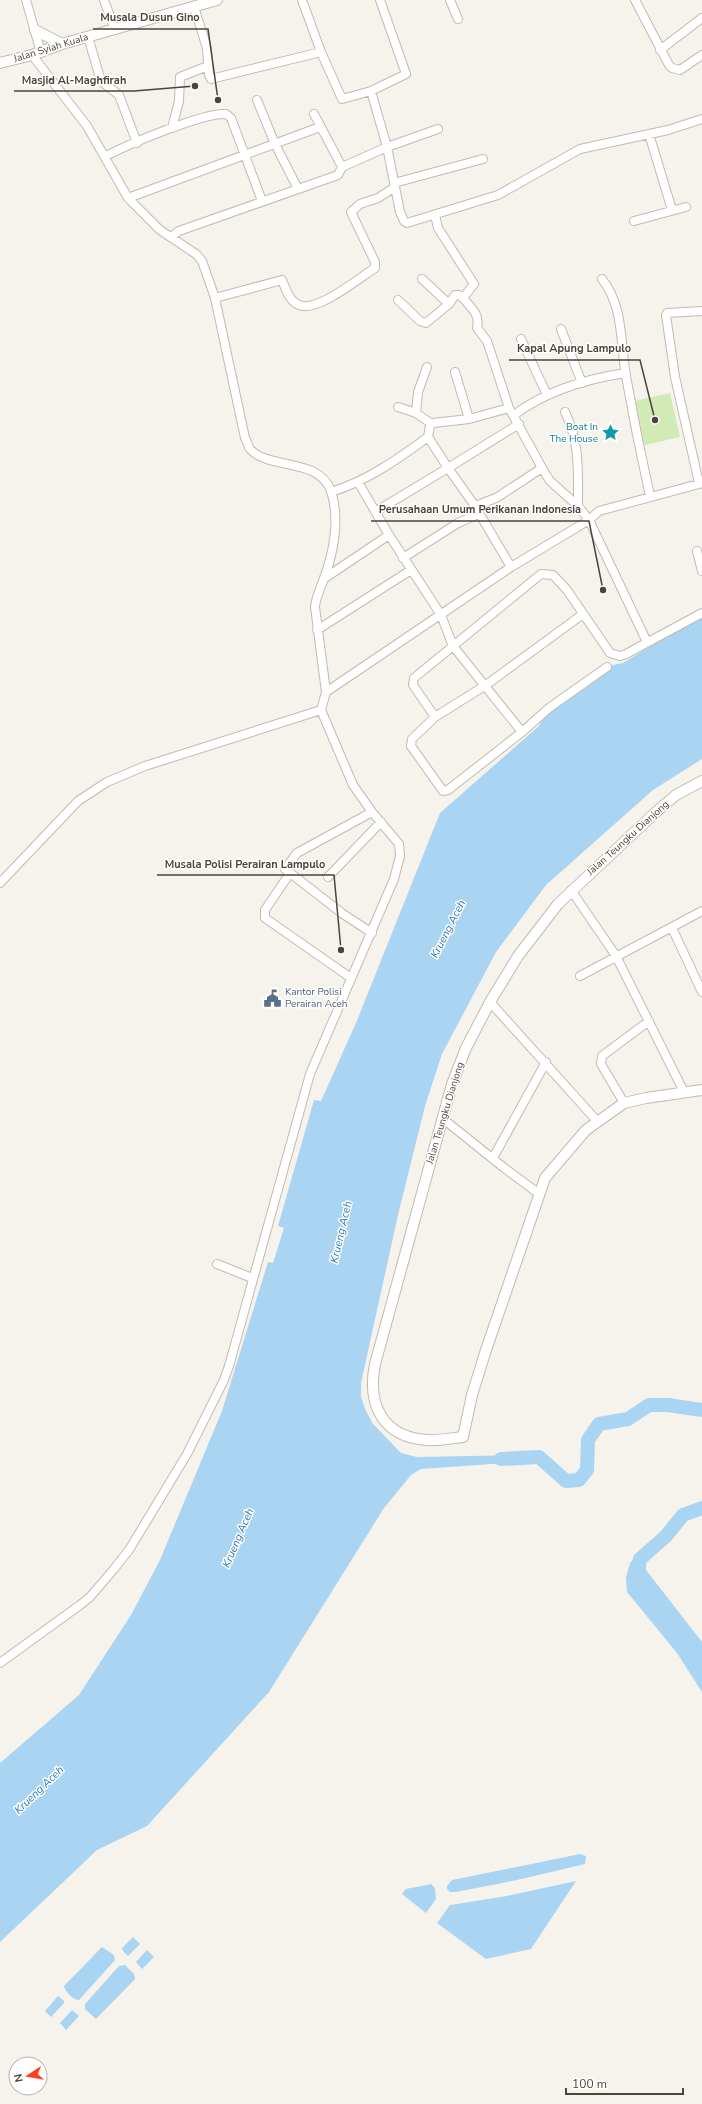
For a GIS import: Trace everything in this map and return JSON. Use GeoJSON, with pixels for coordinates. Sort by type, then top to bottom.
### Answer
{"type":"FeatureCollection","features":[{"type":"Feature","properties":{"kind":"street"},"geometry":{"type":"LineString","coordinates":[[0,1663],[90,1596],[129,1550],[187,1454],[224,1380],[310,1074],[394,879],[400,851],[397,840],[372,812],[353,785],[321,710],[326,692],[317,630],[316,596],[325,578],[334,541],[336,510],[331,492],[327,483],[322,477],[312,471],[259,456],[250,449],[245,438],[215,298],[202,261],[175,234],[160,230],[128,198],[110,154],[87,126],[37,54],[35,30],[26,0]]}},
{"type":"Feature","properties":{"kind":"street"},"geometry":{"type":"LineString","coordinates":[[104,0],[115,30]]}},
{"type":"Feature","properties":{"kind":"street","name":"Jalan Syiah Kuala"},"geometry":{"type":"LineString","coordinates":[[0,63],[37,54],[62,44],[217,0]]}},
{"type":"Feature","properties":{"kind":"street"},"geometry":{"type":"LineString","coordinates":[[302,0],[321,52],[342,99],[371,91],[406,74],[380,0]]}},
{"type":"Feature","properties":{"kind":"street"},"geometry":{"type":"LineString","coordinates":[[450,0],[458,19]]}},
{"type":"Feature","properties":{"kind":"street"},"geometry":{"type":"LineString","coordinates":[[637,1],[660,50],[669,65],[676,70],[685,68],[702,55]]}},
{"type":"Feature","properties":{"kind":"street"},"geometry":{"type":"LineString","coordinates":[[194,7],[207,48],[210,78],[219,78],[321,52]]}},
{"type":"Feature","properties":{"kind":"street"},"geometry":{"type":"LineString","coordinates":[[660,50],[702,18]]}},
{"type":"Feature","properties":{"kind":"street"},"geometry":{"type":"LineString","coordinates":[[35,30],[62,44]]}},
{"type":"Feature","properties":{"kind":"street"},"geometry":{"type":"LineString","coordinates":[[88,37],[101,81],[119,95],[137,143]]}},
{"type":"Feature","properties":{"kind":"street"},"geometry":{"type":"LineString","coordinates":[[172,128],[179,101],[180,77],[208,66]]}},
{"type":"Feature","properties":{"kind":"street"},"geometry":{"type":"LineString","coordinates":[[371,91],[387,147],[400,212],[406,223],[498,195],[574,151],[649,134],[702,119]]}},
{"type":"Feature","properties":{"kind":"street"},"geometry":{"type":"LineString","coordinates":[[257,100],[275,144],[298,189]]}},
{"type":"Feature","properties":{"kind":"street"},"geometry":{"type":"LineString","coordinates":[[110,154],[172,128],[209,116],[226,114],[231,118],[262,202]]}},
{"type":"Feature","properties":{"kind":"street"},"geometry":{"type":"LineString","coordinates":[[314,114],[342,166]]}},
{"type":"Feature","properties":{"kind":"street"},"geometry":{"type":"LineString","coordinates":[[128,198],[320,127]]}},
{"type":"Feature","properties":{"kind":"street"},"geometry":{"type":"LineString","coordinates":[[175,234],[338,175],[342,166],[387,147],[438,129]]}},
{"type":"Feature","properties":{"kind":"street"},"geometry":{"type":"LineString","coordinates":[[649,134],[672,210]]}},
{"type":"Feature","properties":{"kind":"street"},"geometry":{"type":"LineString","coordinates":[[215,298],[282,280],[290,297],[298,305],[307,307],[321,303],[375,268],[375,262],[351,212],[360,204],[378,198],[394,185],[483,159]]}},
{"type":"Feature","properties":{"kind":"street"},"geometry":{"type":"LineString","coordinates":[[634,221],[686,207]]}},
{"type":"Feature","properties":{"kind":"street"},"geometry":{"type":"LineString","coordinates":[[435,215],[438,228],[474,284],[463,298]]}},
{"type":"Feature","properties":{"kind":"street"},"geometry":{"type":"LineString","coordinates":[[422,279],[448,304]]}},
{"type":"Feature","properties":{"kind":"street"},"geometry":{"type":"LineString","coordinates":[[602,279],[609,288],[617,308],[623,342],[625,373],[650,496]]}},
{"type":"Feature","properties":{"kind":"street"},"geometry":{"type":"LineString","coordinates":[[398,300],[420,321],[426,323],[448,304],[455,295],[459,295],[478,317],[479,322],[476,328],[487,341],[512,412],[550,481],[578,506],[589,520],[647,642]]}},
{"type":"Feature","properties":{"kind":"street"},"geometry":{"type":"LineString","coordinates":[[326,692],[441,616],[511,567],[589,520],[599,511],[701,483],[675,377],[666,315],[668,313],[702,311]]}},
{"type":"Feature","properties":{"kind":"street"},"geometry":{"type":"LineString","coordinates":[[561,329],[582,383]]}},
{"type":"Feature","properties":{"kind":"street"},"geometry":{"type":"LineString","coordinates":[[521,339],[547,395]]}},
{"type":"Feature","properties":{"kind":"street"},"geometry":{"type":"LineString","coordinates":[[416,413],[418,392],[427,367]]}},
{"type":"Feature","properties":{"kind":"street"},"geometry":{"type":"LineString","coordinates":[[455,372],[469,419]]}},
{"type":"Feature","properties":{"kind":"street"},"geometry":{"type":"LineString","coordinates":[[398,407],[416,413],[432,424],[469,419],[512,412],[547,395],[603,376],[625,373]]}},
{"type":"Feature","properties":{"kind":"street"},"geometry":{"type":"LineString","coordinates":[[565,412],[573,427],[578,452],[578,506]]}},
{"type":"Feature","properties":{"kind":"street"},"geometry":{"type":"LineString","coordinates":[[432,424],[430,426],[428,438],[477,510],[511,567]]}},
{"type":"Feature","properties":{"kind":"street"},"geometry":{"type":"LineString","coordinates":[[375,512],[519,424]]}},
{"type":"Feature","properties":{"kind":"street"},"geometry":{"type":"LineString","coordinates":[[331,492],[358,482],[396,460],[428,438]]}},
{"type":"Feature","properties":{"kind":"street"},"geometry":{"type":"LineString","coordinates":[[403,558],[542,468]]}},
{"type":"Feature","properties":{"kind":"street"},"geometry":{"type":"LineString","coordinates":[[358,482],[403,558],[441,616],[453,646],[486,685],[522,732]]}},
{"type":"Feature","properties":{"kind":"street"},"geometry":{"type":"LineString","coordinates":[[325,578],[389,535]]}},
{"type":"Feature","properties":{"kind":"street"},"geometry":{"type":"LineString","coordinates":[[697,551],[702,571]]}},
{"type":"Feature","properties":{"kind":"street"},"geometry":{"type":"LineString","coordinates":[[317,630],[411,570]]}},
{"type":"Feature","properties":{"kind":"street"},"geometry":{"type":"LineString","coordinates":[[435,718],[413,681],[541,574],[553,575],[566,590],[610,653],[614,655],[626,654],[702,613]]}},
{"type":"Feature","properties":{"kind":"street"},"geometry":{"type":"LineString","coordinates":[[582,614],[486,685],[435,718],[418,732],[410,742],[411,746],[443,791],[448,790],[522,732],[549,708],[607,667]]}},
{"type":"Feature","properties":{"kind":"street"},"geometry":{"type":"LineString","coordinates":[[0,883],[78,801],[107,782],[145,766],[321,710]]}},
{"type":"Feature","properties":{"kind":"street","name":"Jalan Teungku Dianjong"},"geometry":{"type":"LineString","coordinates":[[538,1193],[472,1395],[464,1437],[428,1440],[405,1436],[395,1431],[385,1422],[378,1412],[372,1388],[376,1364],[442,1118],[458,1067],[490,1002],[529,939],[571,890],[656,812],[676,795],[702,782]]}},
{"type":"Feature","properties":{"kind":"street"},"geometry":{"type":"LineString","coordinates":[[372,812],[297,853],[285,869],[343,914],[372,933]]}},
{"type":"Feature","properties":{"kind":"street"},"geometry":{"type":"LineString","coordinates":[[328,877],[381,822]]}},
{"type":"Feature","properties":{"kind":"street"},"geometry":{"type":"LineString","coordinates":[[290,873],[265,910],[265,918],[351,978]]}},
{"type":"Feature","properties":{"kind":"street"},"geometry":{"type":"LineString","coordinates":[[571,890],[616,956],[684,1092]]}},
{"type":"Feature","properties":{"kind":"street"},"geometry":{"type":"LineString","coordinates":[[580,976],[702,911]]}},
{"type":"Feature","properties":{"kind":"street"},"geometry":{"type":"LineString","coordinates":[[672,928],[702,992]]}},
{"type":"Feature","properties":{"kind":"street"},"geometry":{"type":"LineString","coordinates":[[490,1002],[546,1062],[597,1121]]}},
{"type":"Feature","properties":{"kind":"street"},"geometry":{"type":"LineString","coordinates":[[624,1103],[601,1064],[602,1056],[649,1021]]}},
{"type":"Feature","properties":{"kind":"street"},"geometry":{"type":"LineString","coordinates":[[493,1158],[546,1062]]}},
{"type":"Feature","properties":{"kind":"street"},"geometry":{"type":"LineString","coordinates":[[442,1118],[538,1193],[549,1173],[579,1138],[597,1121],[624,1103],[702,1090]]}},
{"type":"Feature","properties":{"kind":"street"},"geometry":{"type":"LineString","coordinates":[[217,1264],[252,1278]]}},
{"type":"Feature","properties":{"kind":"green space"},"geometry":{"type":"Polygon","coordinates":[[[670,393],[680,437],[641,446],[631,402],[670,393]]]}},
{"type":"Feature","properties":{"kind":"water","name":"Krueng Aceh"},"geometry":{"type":"Polygon","coordinates":[[[702,615],[702,759],[653,790],[546,885],[496,952],[442,1054],[425,1106],[398,1215],[361,1383],[361,1397],[365,1409],[373,1424],[401,1453],[417,1457],[519,1455],[520,1462],[421,1469],[411,1475],[384,1508],[269,1692],[147,1826],[97,1850],[0,1942],[0,1763],[79,1695],[131,1615],[160,1560],[222,1411],[268,1262],[273,1263],[284,1228],[278,1226],[314,1100],[321,1101],[356,1023],[440,813],[540,725],[541,717],[613,665],[623,663],[702,615]]]}},
{"type":"Feature","properties":{"kind":"water"},"geometry":{"type":"Polygon","coordinates":[[[638,1554],[646,1570],[702,1642],[702,1692],[677,1653],[627,1592],[626,1577],[630,1563],[638,1554]]]}},
{"type":"Feature","properties":{"kind":"water"},"geometry":{"type":"Polygon","coordinates":[[[580,1854],[586,1856],[585,1864],[517,1880],[456,1892],[450,1892],[447,1889],[447,1886],[452,1880],[580,1854]]]}},
{"type":"Feature","properties":{"kind":"water"},"geometry":{"type":"Polygon","coordinates":[[[576,1881],[531,1949],[486,1959],[437,1923],[450,1905],[507,1896],[576,1881]]]}},
{"type":"Feature","properties":{"kind":"water"},"geometry":{"type":"Polygon","coordinates":[[[431,1884],[435,1888],[436,1899],[426,1913],[402,1894],[406,1889],[431,1884]]]}},
{"type":"Feature","properties":{"kind":"water"},"geometry":{"type":"Polygon","coordinates":[[[133,1937],[140,1944],[128,1956],[122,1948],[133,1937]]]}},
{"type":"Feature","properties":{"kind":"water"},"geometry":{"type":"Polygon","coordinates":[[[102,1947],[114,1955],[115,1960],[79,2000],[74,1999],[64,1986],[102,1947]]]}},
{"type":"Feature","properties":{"kind":"water"},"geometry":{"type":"Polygon","coordinates":[[[147,1950],[154,1957],[142,1969],[136,1962],[147,1950]]]}},
{"type":"Feature","properties":{"kind":"water"},"geometry":{"type":"Polygon","coordinates":[[[125,1965],[134,1974],[135,1979],[96,2019],[85,2009],[85,2004],[119,1966],[125,1965]]]}},
{"type":"Feature","properties":{"kind":"water"},"geometry":{"type":"Polygon","coordinates":[[[58,1996],[64,2001],[64,2003],[51,2017],[45,2011],[58,1996]]]}},
{"type":"Feature","properties":{"kind":"water"},"geometry":{"type":"Polygon","coordinates":[[[72,2010],[79,2016],[66,2030],[60,2023],[72,2010]]]}},
{"type":"Feature","properties":{"kind":"waterway"},"geometry":{"type":"LineString","coordinates":[[501,1459],[539,1457],[566,1481],[579,1480],[587,1470],[588,1440],[599,1424],[628,1419],[649,1405],[668,1405],[702,1410]]}},
{"type":"Feature","properties":{"kind":"waterway"},"geometry":{"type":"LineString","coordinates":[[639,1577],[640,1559],[666,1536],[683,1515],[702,1508]]}},
{"type":"Feature","properties":{"kind":"place","name":"Masjid Al-Maghfirah"},"geometry":{"type":"Point","coordinates":[195,86]}},
{"type":"Feature","properties":{"kind":"place","name":"Musala Dusun Gino"},"geometry":{"type":"Point","coordinates":[218,100]}},
{"type":"Feature","properties":{"kind":"place","name":"Kapal Apung Lampulo"},"geometry":{"type":"Point","coordinates":[655,420]}},
{"type":"Feature","properties":{"kind":"place","name":"Boat In The House"},"geometry":{"type":"Point","coordinates":[611,433]}},
{"type":"Feature","properties":{"kind":"place","name":"Perusahaan Umum Perikanan Indonesia"},"geometry":{"type":"Point","coordinates":[603,590]}},
{"type":"Feature","properties":{"kind":"place","name":"Musala Polisi Perairan Lampulo"},"geometry":{"type":"Point","coordinates":[341,950]}},
{"type":"Feature","properties":{"kind":"place","name":"Kantor Polisi Perairan Aceh"},"geometry":{"type":"Point","coordinates":[272,998]}}]}
